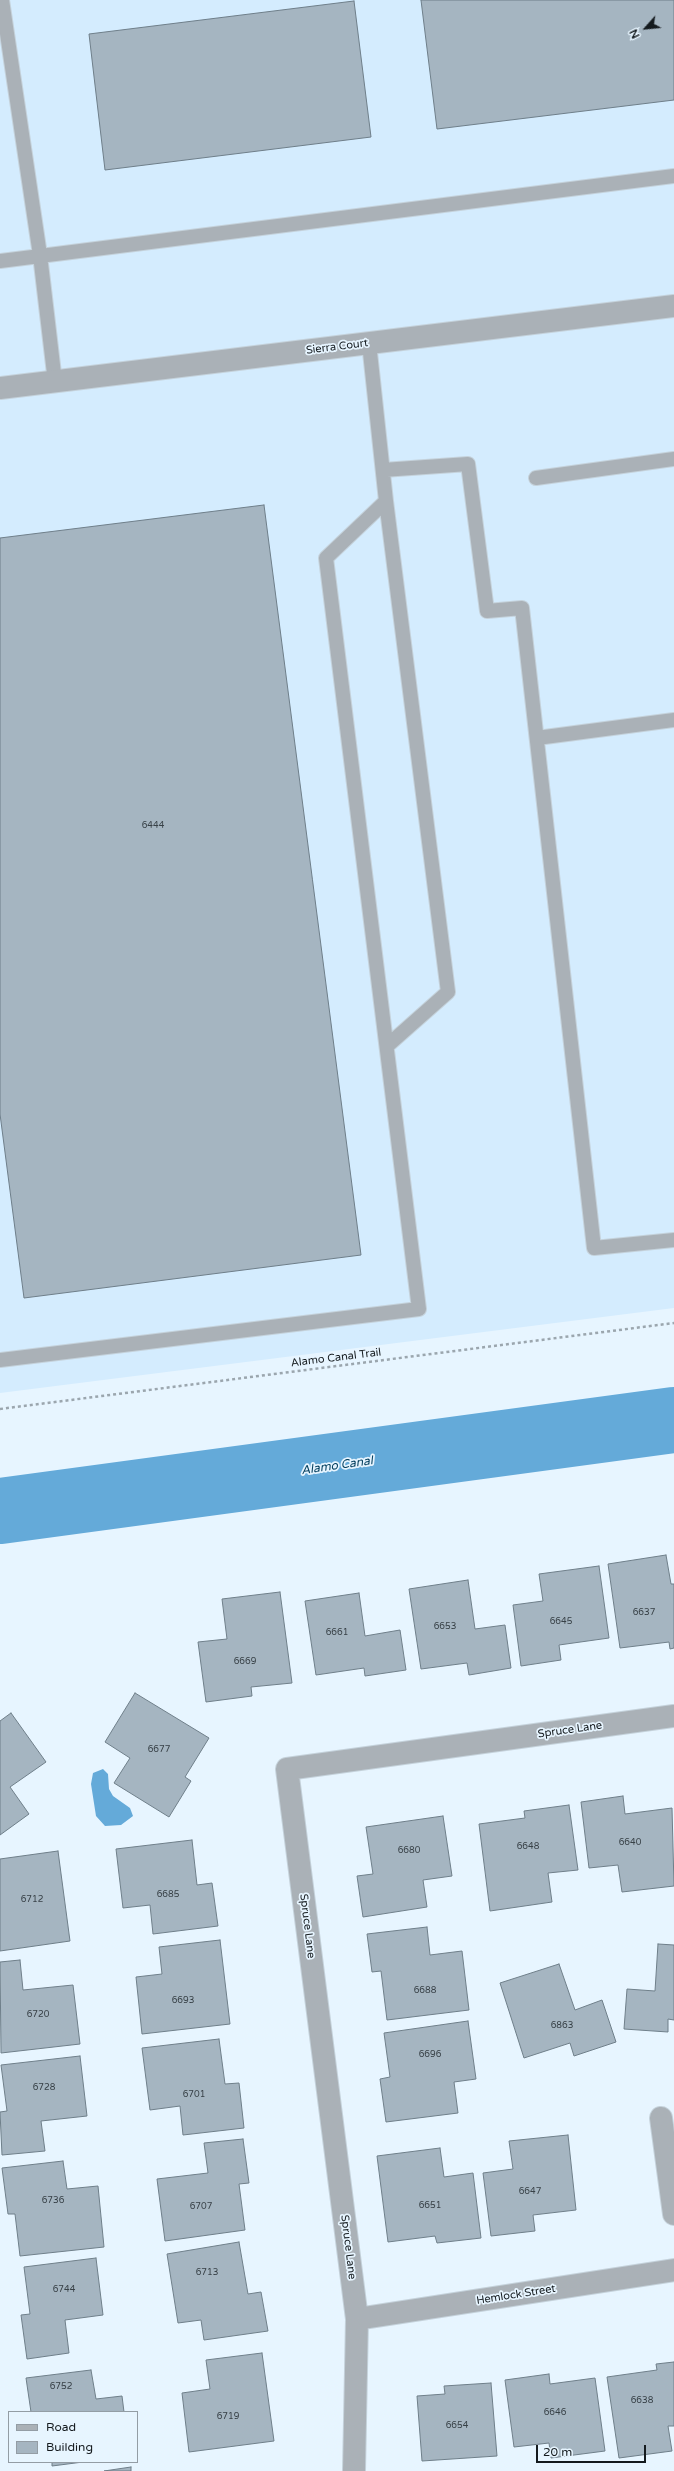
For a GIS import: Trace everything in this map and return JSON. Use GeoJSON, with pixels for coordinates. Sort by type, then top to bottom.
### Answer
{"type":"FeatureCollection","features":[{"type":"Feature","properties":{"kind":"street","name":"Sierra Court"},"geometry":{"type":"LineString","coordinates":[[0,388],[674,306]]}},
{"type":"Feature","properties":{"kind":"street","name":"Spruce Lane"},"geometry":{"type":"LineString","coordinates":[[354,2471],[357,2319],[287,1769],[674,1716]]}},
{"type":"Feature","properties":{"kind":"street"},"geometry":{"type":"LineString","coordinates":[[660,2118],[674,2214]]}},
{"type":"Feature","properties":{"kind":"street","name":"Hemlock Street"},"geometry":{"type":"LineString","coordinates":[[357,2319],[674,2270]]}},
{"type":"Feature","properties":{"kind":"lane"},"geometry":{"type":"LineString","coordinates":[[2,0],[40,256],[55,382]]}},
{"type":"Feature","properties":{"kind":"lane"},"geometry":{"type":"LineString","coordinates":[[0,260],[674,176]]}},
{"type":"Feature","properties":{"kind":"lane"},"geometry":{"type":"LineString","coordinates":[[369,343],[386,502],[448,992],[387,1046]]}},
{"type":"Feature","properties":{"kind":"lane"},"geometry":{"type":"LineString","coordinates":[[536,478],[674,459]]}},
{"type":"Feature","properties":{"kind":"lane"},"geometry":{"type":"LineString","coordinates":[[383,470],[468,464],[487,611],[522,608],[594,1248],[674,1240]]}},
{"type":"Feature","properties":{"kind":"lane"},"geometry":{"type":"LineString","coordinates":[[0,1360],[419,1309],[326,558],[386,502]]}},
{"type":"Feature","properties":{"kind":"lane"},"geometry":{"type":"LineString","coordinates":[[536,738],[674,720]]}},
{"type":"Feature","properties":{"kind":"path","name":"Alamo Canal Trail"},"geometry":{"type":"LineString","coordinates":[[0,1409],[674,1323]]}},
{"type":"Feature","properties":{"kind":"shaded area"},"geometry":{"type":"Polygon","coordinates":[[[0,0],[674,0],[674,1308],[0,1393],[0,0]]]}},
{"type":"Feature","properties":{"kind":"water"},"geometry":{"type":"Polygon","coordinates":[[[103,1769],[108,1774],[109,1789],[113,1796],[130,1808],[133,1816],[121,1825],[105,1826],[96,1816],[91,1784],[93,1773],[103,1769]]]}},
{"type":"Feature","properties":{"kind":"building"},"geometry":{"type":"Polygon","coordinates":[[[421,0],[674,0],[674,100],[437,129],[421,0]]]}},
{"type":"Feature","properties":{"kind":"building"},"geometry":{"type":"Polygon","coordinates":[[[354,1],[371,137],[105,170],[89,34],[354,1]]]}},
{"type":"Feature","properties":{"kind":"building"},"geometry":{"type":"Polygon","coordinates":[[[264,505],[361,1255],[24,1298],[0,1114],[0,538],[264,505]]]}},
{"type":"Feature","properties":{"kind":"building"},"geometry":{"type":"Polygon","coordinates":[[[666,1555],[671,1584],[674,1584],[674,1648],[670,1649],[669,1642],[620,1648],[608,1564],[666,1555]]]}},
{"type":"Feature","properties":{"kind":"building"},"geometry":{"type":"Polygon","coordinates":[[[599,1566],[609,1638],[559,1645],[561,1660],[521,1666],[513,1605],[543,1601],[539,1574],[599,1566]]]}},
{"type":"Feature","properties":{"kind":"building"},"geometry":{"type":"Polygon","coordinates":[[[468,1580],[475,1629],[505,1625],[511,1668],[469,1675],[467,1663],[421,1669],[409,1589],[468,1580]]]}},
{"type":"Feature","properties":{"kind":"building"},"geometry":{"type":"Polygon","coordinates":[[[280,1592],[292,1683],[251,1687],[252,1696],[206,1702],[198,1642],[227,1639],[222,1599],[280,1592]]]}},
{"type":"Feature","properties":{"kind":"building"},"geometry":{"type":"Polygon","coordinates":[[[359,1593],[365,1636],[400,1630],[406,1670],[365,1676],[364,1668],[316,1675],[305,1601],[359,1593]]]}},
{"type":"Feature","properties":{"kind":"building"},"geometry":{"type":"Polygon","coordinates":[[[135,1693],[209,1738],[185,1777],[191,1781],[169,1817],[114,1783],[130,1758],[105,1742],[135,1693]]]}},
{"type":"Feature","properties":{"kind":"building"},"geometry":{"type":"Polygon","coordinates":[[[11,1713],[46,1762],[10,1787],[29,1814],[0,1835],[0,1721],[11,1713]]]}},
{"type":"Feature","properties":{"kind":"building"},"geometry":{"type":"Polygon","coordinates":[[[623,1796],[625,1814],[672,1808],[674,1886],[622,1892],[618,1865],[589,1868],[581,1802],[623,1796]]]}},
{"type":"Feature","properties":{"kind":"building"},"geometry":{"type":"Polygon","coordinates":[[[569,1805],[578,1870],[548,1873],[552,1902],[490,1911],[479,1824],[525,1818],[524,1811],[569,1805]]]}},
{"type":"Feature","properties":{"kind":"building"},"geometry":{"type":"Polygon","coordinates":[[[443,1816],[452,1876],[423,1880],[427,1907],[363,1917],[357,1876],[373,1874],[366,1827],[443,1816]]]}},
{"type":"Feature","properties":{"kind":"building"},"geometry":{"type":"Polygon","coordinates":[[[192,1840],[197,1885],[212,1883],[218,1926],[153,1934],[150,1905],[123,1908],[116,1849],[192,1840]]]}},
{"type":"Feature","properties":{"kind":"building"},"geometry":{"type":"Polygon","coordinates":[[[58,1851],[70,1941],[0,1951],[0,1859],[58,1851]]]}},
{"type":"Feature","properties":{"kind":"building"},"geometry":{"type":"Polygon","coordinates":[[[427,1927],[430,1955],[462,1951],[469,2010],[387,2020],[381,1971],[372,1972],[367,1934],[427,1927]]]}},
{"type":"Feature","properties":{"kind":"building"},"geometry":{"type":"Polygon","coordinates":[[[220,1940],[230,2024],[142,2034],[136,1977],[162,1974],[159,1947],[220,1940]]]}},
{"type":"Feature","properties":{"kind":"building"},"geometry":{"type":"Polygon","coordinates":[[[658,1944],[674,1945],[674,2020],[668,2019],[668,2032],[624,2029],[627,1989],[655,1991],[658,1944]]]}},
{"type":"Feature","properties":{"kind":"building"},"geometry":{"type":"Polygon","coordinates":[[[20,1960],[23,1990],[73,1985],[80,2044],[1,2053],[0,1962],[20,1960]]]}},
{"type":"Feature","properties":{"kind":"building"},"geometry":{"type":"Polygon","coordinates":[[[559,1964],[575,2010],[602,2000],[616,2042],[574,2056],[570,2043],[524,2058],[500,1983],[559,1964]]]}},
{"type":"Feature","properties":{"kind":"building"},"geometry":{"type":"Polygon","coordinates":[[[468,2021],[476,2079],[454,2082],[458,2113],[386,2122],[380,2079],[390,2077],[384,2033],[468,2021]]]}},
{"type":"Feature","properties":{"kind":"building"},"geometry":{"type":"Polygon","coordinates":[[[219,2039],[225,2084],[239,2083],[244,2128],[183,2135],[180,2106],[150,2110],[142,2048],[219,2039]]]}},
{"type":"Feature","properties":{"kind":"building"},"geometry":{"type":"Polygon","coordinates":[[[80,2056],[87,2116],[41,2121],[45,2151],[2,2155],[0,2112],[7,2111],[1,2065],[80,2056]]]}},
{"type":"Feature","properties":{"kind":"building"},"geometry":{"type":"Polygon","coordinates":[[[568,2135],[576,2210],[533,2215],[535,2231],[491,2236],[483,2173],[513,2169],[509,2141],[568,2135]]]}},
{"type":"Feature","properties":{"kind":"building"},"geometry":{"type":"Polygon","coordinates":[[[243,2139],[249,2183],[239,2184],[245,2230],[165,2241],[157,2179],[208,2173],[204,2143],[243,2139]]]}},
{"type":"Feature","properties":{"kind":"building"},"geometry":{"type":"Polygon","coordinates":[[[440,2148],[444,2177],[473,2173],[481,2238],[437,2243],[435,2236],[388,2242],[377,2156],[440,2148]]]}},
{"type":"Feature","properties":{"kind":"building"},"geometry":{"type":"Polygon","coordinates":[[[63,2161],[67,2189],[98,2186],[104,2247],[20,2256],[15,2214],[8,2214],[2,2168],[63,2161]]]}},
{"type":"Feature","properties":{"kind":"building"},"geometry":{"type":"Polygon","coordinates":[[[239,2242],[248,2294],[261,2292],[268,2331],[204,2340],[201,2320],[178,2323],[167,2254],[239,2242]]]}},
{"type":"Feature","properties":{"kind":"building"},"geometry":{"type":"Polygon","coordinates":[[[96,2258],[103,2315],[65,2320],[69,2353],[27,2359],[21,2315],[30,2314],[24,2267],[96,2258]]]}},
{"type":"Feature","properties":{"kind":"building"},"geometry":{"type":"Polygon","coordinates":[[[262,2353],[274,2441],[189,2452],[182,2393],[210,2389],[206,2360],[262,2353]]]}},
{"type":"Feature","properties":{"kind":"building"},"geometry":{"type":"Polygon","coordinates":[[[674,2362],[674,2426],[668,2426],[672,2451],[619,2458],[607,2377],[657,2370],[656,2364],[674,2362]]]}},
{"type":"Feature","properties":{"kind":"building"},"geometry":{"type":"Polygon","coordinates":[[[91,2370],[96,2399],[122,2396],[124,2411],[31,2411],[26,2378],[91,2370]]]}},
{"type":"Feature","properties":{"kind":"building"},"geometry":{"type":"Polygon","coordinates":[[[549,2374],[550,2384],[595,2378],[605,2451],[551,2458],[549,2443],[514,2447],[505,2380],[549,2374]]]}},
{"type":"Feature","properties":{"kind":"building"},"geometry":{"type":"Polygon","coordinates":[[[491,2383],[497,2456],[422,2461],[417,2396],[445,2394],[444,2386],[491,2383]]]}},
{"type":"Feature","properties":{"kind":"building"},"geometry":{"type":"Polygon","coordinates":[[[52,2463],[75,2463],[52,2466],[52,2463]]]}},
{"type":"Feature","properties":{"kind":"building"},"geometry":{"type":"Polygon","coordinates":[[[131,2467],[131,2471],[104,2471],[131,2467]]]}},
{"type":"Feature","properties":{"kind":"waterway","name":"Alamo Canal"},"geometry":{"type":"LineString","coordinates":[[0,1511],[674,1420]]}}]}
